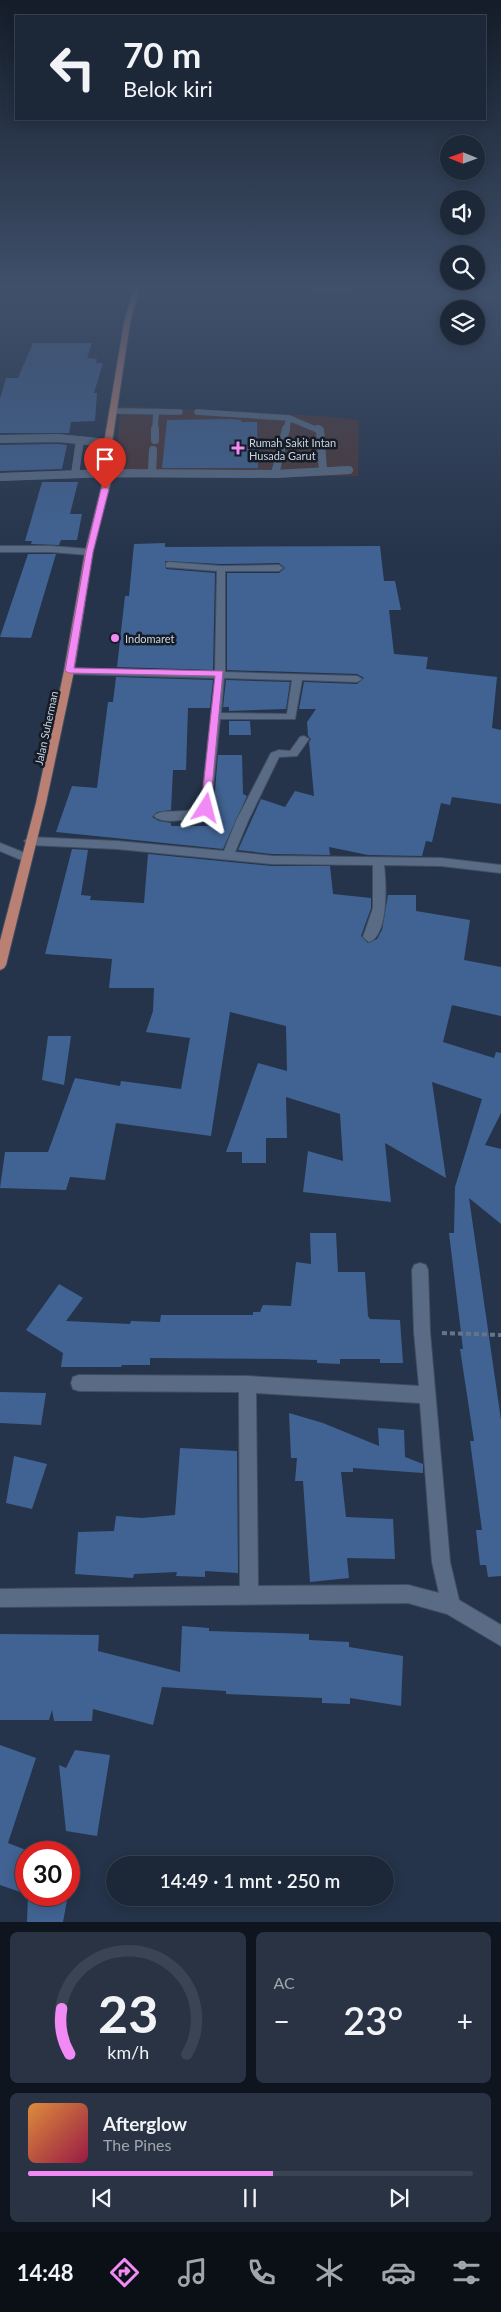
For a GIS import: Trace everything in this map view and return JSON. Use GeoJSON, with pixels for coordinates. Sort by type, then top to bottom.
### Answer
{"type":"FeatureCollection","features":[{"type":"Feature","properties":{"kind":"main road","name":"Jalan Suherman"},"geometry":{"type":"LineString","coordinates":[[0,965],[41,803],[69,671],[90,552],[109,473],[108,443],[119,376]]}},
{"type":"Feature","properties":{"kind":"street"},"geometry":{"type":"LineString","coordinates":[[0,549],[50,549],[90,552]]}},
{"type":"Feature","properties":{"kind":"street"},"geometry":{"type":"LineString","coordinates":[[169,565],[221,569],[278,568]]}},
{"type":"Feature","properties":{"kind":"street"},"geometry":{"type":"LineString","coordinates":[[160,816],[190,816],[200,814],[206,808],[220,673],[221,569]]}},
{"type":"Feature","properties":{"kind":"street"},"geometry":{"type":"LineString","coordinates":[[69,671],[220,673],[357,678]]}},
{"type":"Feature","properties":{"kind":"street"},"geometry":{"type":"LineString","coordinates":[[216,716],[291,717],[298,676]]}},
{"type":"Feature","properties":{"kind":"street"},"geometry":{"type":"LineString","coordinates":[[227,857],[242,821],[276,755],[293,754],[304,739]]}},
{"type":"Feature","properties":{"kind":"street"},"geometry":{"type":"LineString","coordinates":[[30,841],[127,846],[272,860],[441,862],[501,869]]}},
{"type":"Feature","properties":{"kind":"street"},"geometry":{"type":"LineString","coordinates":[[0,848],[26,858]]}},
{"type":"Feature","properties":{"kind":"street"},"geometry":{"type":"LineString","coordinates":[[369,937],[379,918],[381,890],[378,860]]}},
{"type":"Feature","properties":{"kind":"street"},"geometry":{"type":"LineString","coordinates":[[420,1270],[422,1332],[441,1562],[450,1606]]}},
{"type":"Feature","properties":{"kind":"street"},"geometry":{"type":"LineString","coordinates":[[79,1383],[248,1384],[428,1395]]}},
{"type":"Feature","properties":{"kind":"street"},"geometry":{"type":"LineString","coordinates":[[248,1384],[249,1595]]}},
{"type":"Feature","properties":{"kind":"street"},"geometry":{"type":"LineString","coordinates":[[0,1598],[408,1594],[450,1606],[501,1636]]}},
{"type":"Feature","properties":{"kind":"lane"},"geometry":{"type":"LineString","coordinates":[[113,412],[180,412]]}},
{"type":"Feature","properties":{"kind":"lane"},"geometry":{"type":"LineString","coordinates":[[155,440],[156,412]]}},
{"type":"Feature","properties":{"kind":"lane"},"geometry":{"type":"LineString","coordinates":[[197,412],[289,418],[321,431],[324,471]]}},
{"type":"Feature","properties":{"kind":"lane"},"geometry":{"type":"LineString","coordinates":[[275,474],[289,418]]}},
{"type":"Feature","properties":{"kind":"lane"},"geometry":{"type":"LineString","coordinates":[[0,439],[80,440],[108,443]]}},
{"type":"Feature","properties":{"kind":"lane"},"geometry":{"type":"LineString","coordinates":[[75,474],[80,440]]}},
{"type":"Feature","properties":{"kind":"lane"},"geometry":{"type":"LineString","coordinates":[[152,473],[154,450]]}},
{"type":"Feature","properties":{"kind":"lane"},"geometry":{"type":"LineString","coordinates":[[0,477],[109,473],[275,474],[350,470]]}},
{"type":"Feature","properties":{"kind":"path"},"geometry":{"type":"LineString","coordinates":[[422,1332],[501,1334]]}},
{"type":"Feature","properties":{"kind":"shaded area","name":"Rumah Sakit Intan Husada Garut"},"geometry":{"type":"Polygon","coordinates":[[[120,406],[320,416],[359,420],[358,476],[116,478],[120,406]]]}},
{"type":"Feature","properties":{"kind":"building"},"geometry":{"type":"Polygon","coordinates":[[[19,376],[99,376],[94,393],[97,393],[95,421],[71,422],[69,433],[0,433],[0,399],[6,378],[18,378],[19,376]]]}},
{"type":"Feature","properties":{"kind":"building"},"geometry":{"type":"Polygon","coordinates":[[[167,420],[241,420],[241,422],[257,422],[258,468],[162,468],[167,420]]]}},
{"type":"Feature","properties":{"kind":"building"},"geometry":{"type":"Polygon","coordinates":[[[0,445],[67,445],[62,469],[0,471],[0,445]]]}},
{"type":"Feature","properties":{"kind":"building"},"geometry":{"type":"Polygon","coordinates":[[[42,482],[78,482],[70,514],[82,514],[77,540],[61,540],[59,545],[31,544],[32,541],[25,541],[42,482]]]}},
{"type":"Feature","properties":{"kind":"building"},"geometry":{"type":"Polygon","coordinates":[[[165,543],[165,547],[380,546],[384,581],[395,581],[401,610],[389,610],[394,654],[428,657],[426,669],[497,677],[492,728],[501,730],[501,804],[452,797],[450,805],[441,803],[432,842],[426,841],[422,856],[368,855],[329,847],[330,855],[272,854],[238,850],[261,799],[285,807],[295,791],[314,796],[309,742],[311,739],[308,736],[307,722],[316,709],[299,709],[304,682],[357,684],[364,678],[357,674],[227,670],[227,573],[279,573],[285,568],[279,563],[221,564],[165,561],[166,569],[215,573],[213,670],[117,667],[125,596],[129,596],[134,544],[165,543]]]}},
{"type":"Feature","properties":{"kind":"building"},"geometry":{"type":"Polygon","coordinates":[[[28,554],[56,554],[31,638],[0,637],[28,554]]]}},
{"type":"Feature","properties":{"kind":"building"},"geometry":{"type":"Polygon","coordinates":[[[116,677],[213,680],[210,708],[188,708],[186,770],[173,770],[171,810],[157,812],[152,817],[159,821],[171,823],[171,826],[212,826],[218,755],[242,755],[243,794],[247,796],[223,849],[56,832],[72,786],[97,788],[108,702],[113,702],[116,677]]]}},
{"type":"Feature","properties":{"kind":"building"},"geometry":{"type":"Polygon","coordinates":[[[226,680],[290,682],[286,709],[229,711],[229,707],[223,707],[226,680]]]}},
{"type":"Feature","properties":{"kind":"building"},"geometry":{"type":"Polygon","coordinates":[[[229,721],[250,721],[251,735],[229,735],[229,721]]]}},
{"type":"Feature","properties":{"kind":"building"},"geometry":{"type":"Polygon","coordinates":[[[72,849],[88,850],[81,895],[91,896],[90,900],[144,903],[148,854],[272,866],[330,866],[333,894],[371,898],[371,908],[361,936],[368,943],[377,939],[382,930],[388,895],[416,895],[416,911],[470,920],[464,960],[501,967],[501,1016],[452,1005],[443,1042],[494,1058],[496,1052],[501,1053],[501,1113],[485,1145],[501,1149],[501,1224],[469,1198],[501,1420],[501,1576],[488,1577],[486,1565],[480,1565],[476,1530],[482,1530],[470,1441],[474,1441],[460,1349],[463,1349],[449,1233],[454,1233],[455,1187],[482,1099],[432,1082],[446,1178],[385,1143],[391,1202],[303,1192],[308,1151],[343,1161],[340,1114],[286,1097],[287,1138],[266,1138],[266,1163],[242,1163],[242,1152],[226,1152],[258,1063],[287,1071],[286,1026],[230,1012],[211,1136],[116,1123],[105,1180],[70,1177],[66,1190],[0,1188],[5,1152],[48,1152],[75,1078],[120,1086],[121,1081],[181,1089],[190,1038],[146,1032],[153,1011],[154,988],[109,988],[112,959],[45,954],[72,849]]]}},
{"type":"Feature","properties":{"kind":"building"},"geometry":{"type":"Polygon","coordinates":[[[48,1036],[71,1036],[64,1085],[42,1080],[48,1036]]]}},
{"type":"Feature","properties":{"kind":"building"},"geometry":{"type":"Polygon","coordinates":[[[310,1233],[336,1233],[338,1272],[365,1272],[368,1316],[370,1319],[400,1320],[403,1363],[380,1363],[380,1359],[340,1359],[340,1364],[317,1363],[317,1360],[150,1358],[150,1365],[61,1367],[63,1353],[26,1330],[59,1284],[83,1298],[66,1321],[130,1324],[131,1321],[160,1322],[161,1315],[253,1315],[253,1312],[260,1312],[263,1305],[291,1306],[296,1262],[311,1264],[310,1233]]]}},
{"type":"Feature","properties":{"kind":"building"},"geometry":{"type":"Polygon","coordinates":[[[0,1392],[46,1393],[41,1425],[0,1423],[0,1392]]]}},
{"type":"Feature","properties":{"kind":"building"},"geometry":{"type":"Polygon","coordinates":[[[289,1413],[323,1423],[379,1446],[378,1428],[404,1430],[405,1457],[423,1464],[423,1473],[353,1468],[353,1472],[341,1472],[346,1517],[393,1519],[395,1559],[347,1558],[349,1578],[310,1582],[303,1481],[295,1481],[297,1458],[291,1458],[289,1413]]]}},
{"type":"Feature","properties":{"kind":"building"},"geometry":{"type":"Polygon","coordinates":[[[180,1448],[237,1451],[238,1573],[205,1571],[205,1577],[176,1576],[177,1572],[134,1574],[133,1578],[75,1574],[78,1532],[114,1531],[116,1516],[142,1518],[175,1515],[180,1448]]]}},
{"type":"Feature","properties":{"kind":"building"},"geometry":{"type":"Polygon","coordinates":[[[14,1456],[47,1464],[32,1509],[6,1503],[14,1456]]]}},
{"type":"Feature","properties":{"kind":"building"},"geometry":{"type":"Polygon","coordinates":[[[182,1626],[209,1628],[209,1631],[309,1634],[309,1640],[349,1642],[349,1647],[403,1656],[401,1706],[350,1698],[350,1704],[322,1703],[322,1698],[226,1694],[226,1691],[162,1687],[153,1725],[93,1709],[92,1721],[54,1721],[52,1710],[49,1720],[0,1720],[0,1634],[99,1635],[98,1651],[180,1672],[182,1626]]]}},
{"type":"Feature","properties":{"kind":"building"},"geometry":{"type":"Polygon","coordinates":[[[0,1745],[36,1758],[8,1843],[15,1846],[15,1890],[0,1885],[0,1745]]]}},
{"type":"Feature","properties":{"kind":"building"},"geometry":{"type":"Polygon","coordinates":[[[75,1750],[110,1755],[97,1836],[66,1831],[59,1765],[66,1768],[75,1750]]]}},
{"type":"Feature","properties":{"kind":"building"},"geometry":{"type":"Polygon","coordinates":[[[28,1906],[66,1906],[63,1922],[27,1922],[28,1906]]]}},
{"type":"Feature","properties":{"kind":"place","name":"Rumah Sakit Intan Husada Garut"},"geometry":{"type":"Point","coordinates":[238,448]}},
{"type":"Feature","properties":{"kind":"place","name":"Indomaret"},"geometry":{"type":"Point","coordinates":[115,638]}},
{"type":"Feature","properties":{"kind":"route"},"geometry":{"type":"LineString","coordinates":[[105,489],[90,552],[69,671],[220,673],[209,794],[206,808]]}}]}
